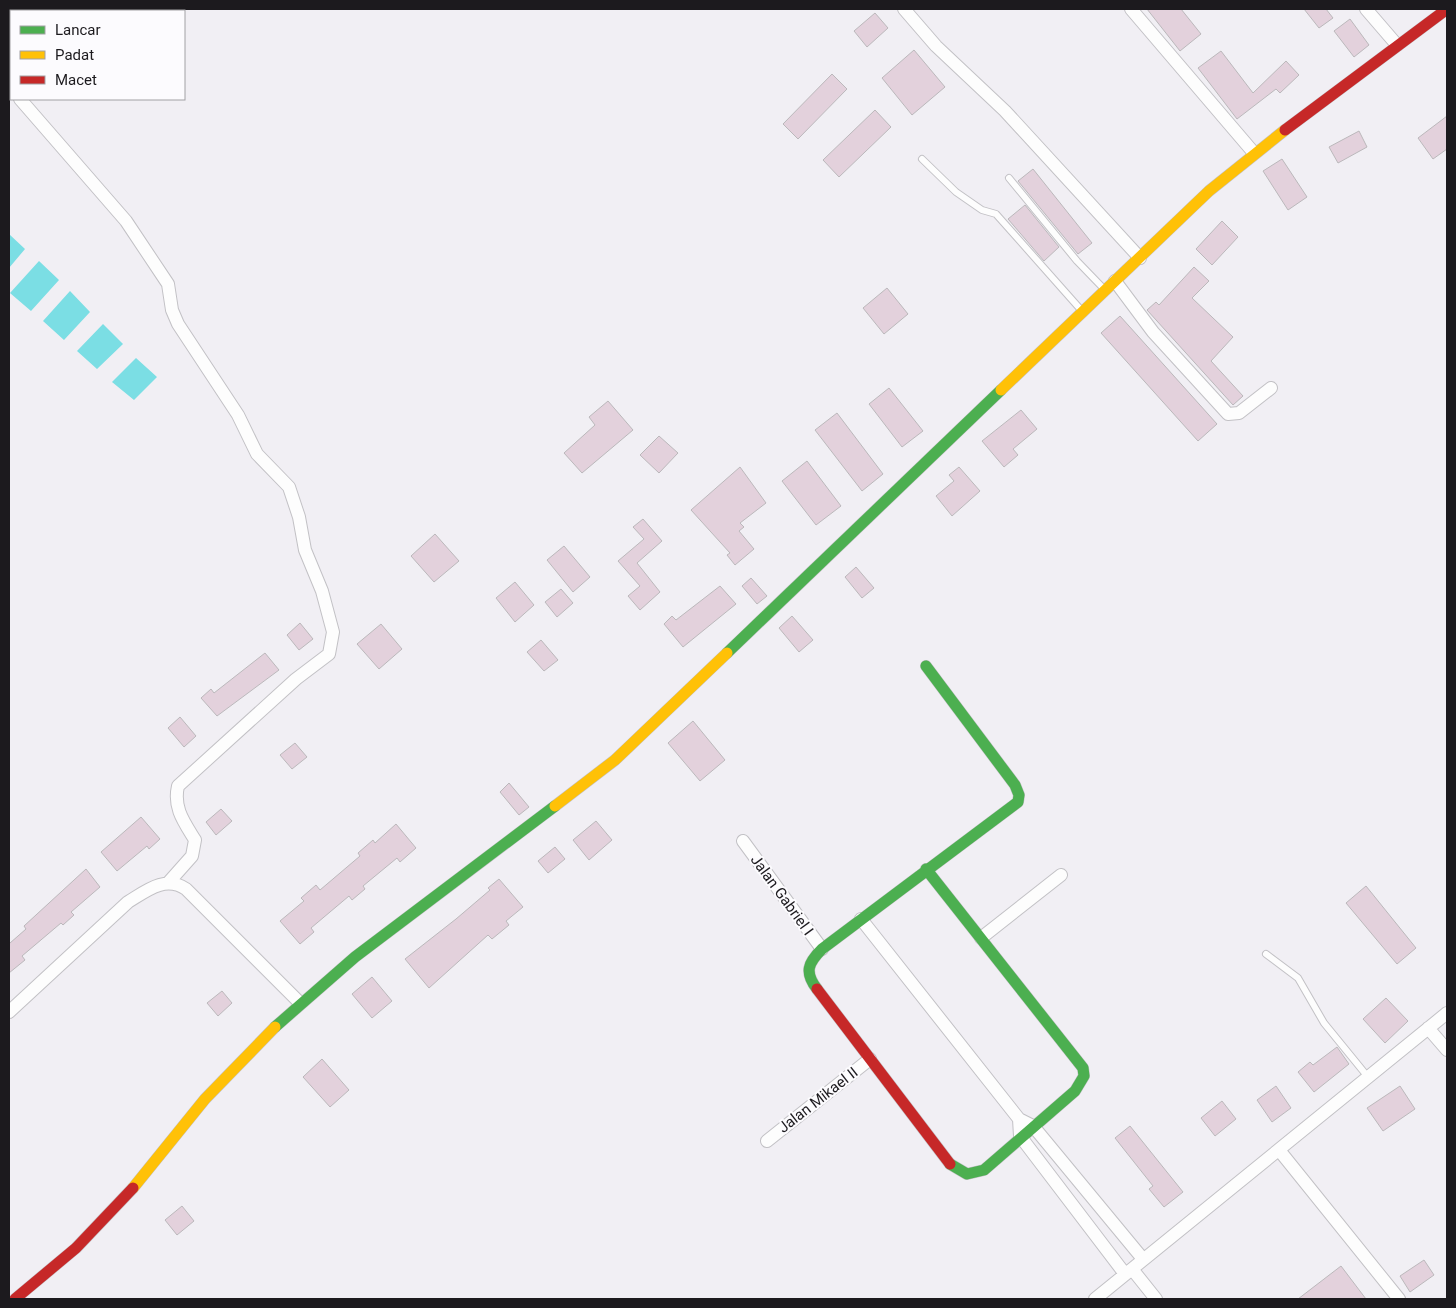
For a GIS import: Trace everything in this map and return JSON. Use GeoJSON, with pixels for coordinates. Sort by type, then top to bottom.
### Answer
{"type":"FeatureCollection","features":[{"type":"Feature","properties":{"kind":"street"},"geometry":{"type":"LineString","coordinates":[[904,9],[936,46],[1005,111],[1140,258]]}},
{"type":"Feature","properties":{"kind":"street"},"geometry":{"type":"LineString","coordinates":[[1131,9],[1254,153]]}},
{"type":"Feature","properties":{"kind":"street"},"geometry":{"type":"LineString","coordinates":[[1366,9],[1397,45]]}},
{"type":"Feature","properties":{"kind":"street"},"geometry":{"type":"LineString","coordinates":[[15,1299],[37,1282],[101,1223],[239,1061],[300,1003],[403,918],[526,831],[615,760],[1209,192],[1254,153],[1447,9]]}},
{"type":"Feature","properties":{"kind":"street"},"geometry":{"type":"LineString","coordinates":[[21,100],[126,221],[142,244],[168,284],[172,310],[178,324],[238,416],[257,454],[290,487],[299,517],[304,550],[322,591],[333,632],[329,654],[296,679],[178,786],[175,800],[184,822],[195,840],[192,856],[168,883]]}},
{"type":"Feature","properties":{"kind":"street"},"geometry":{"type":"LineString","coordinates":[[1115,281],[1153,332],[1228,414],[1239,414],[1271,388]]}},
{"type":"Feature","properties":{"kind":"street"},"geometry":{"type":"LineString","coordinates":[[926,666],[1015,785],[1019,796],[1015,806],[926,869],[822,949],[808,964],[808,976],[952,1166],[964,1175],[973,1174],[984,1170],[1020,1136],[1082,1083],[1084,1076],[1082,1068],[926,869]]}},
{"type":"Feature","properties":{"kind":"street","name":"Jalan Gabriel I"},"geometry":{"type":"LineString","coordinates":[[743,841],[822,949]]}},
{"type":"Feature","properties":{"kind":"street"},"geometry":{"type":"LineString","coordinates":[[981,938],[1061,875]]}},
{"type":"Feature","properties":{"kind":"street"},"geometry":{"type":"LineString","coordinates":[[9,1012],[128,902],[149,889],[168,883],[175,883],[186,889],[300,1003]]}},
{"type":"Feature","properties":{"kind":"street"},"geometry":{"type":"LineString","coordinates":[[861,919],[1019,1119],[1033,1126],[1143,1259]]}},
{"type":"Feature","properties":{"kind":"street"},"geometry":{"type":"LineString","coordinates":[[1095,1299],[1447,1013]]}},
{"type":"Feature","properties":{"kind":"street"},"geometry":{"type":"LineString","coordinates":[[1428,1028],[1447,1050]]}},
{"type":"Feature","properties":{"kind":"street","name":"Jalan Mikael II"},"geometry":{"type":"LineString","coordinates":[[767,1140],[870,1059]]}},
{"type":"Feature","properties":{"kind":"street"},"geometry":{"type":"LineString","coordinates":[[1019,1119],[1020,1136],[1129,1271],[1156,1299]]}},
{"type":"Feature","properties":{"kind":"street"},"geometry":{"type":"LineString","coordinates":[[1279,1150],[1399,1299]]}},
{"type":"Feature","properties":{"kind":"lane"},"geometry":{"type":"LineString","coordinates":[[922,159],[956,192],[982,210],[996,214],[1083,312]]}},
{"type":"Feature","properties":{"kind":"lane"},"geometry":{"type":"LineString","coordinates":[[1009,178],[1077,261],[1106,290]]}},
{"type":"Feature","properties":{"kind":"lane"},"geometry":{"type":"LineString","coordinates":[[1266,954],[1298,978],[1324,1023],[1368,1077]]}},
{"type":"Feature","properties":{"kind":"water"},"geometry":{"type":"Polygon","coordinates":[[[9,234],[25,249],[9,268],[9,234]]]}},
{"type":"Feature","properties":{"kind":"water"},"geometry":{"type":"Polygon","coordinates":[[[39,261],[59,280],[31,311],[10,293],[39,261]]]}},
{"type":"Feature","properties":{"kind":"water"},"geometry":{"type":"Polygon","coordinates":[[[70,291],[90,312],[64,340],[43,321],[70,291]]]}},
{"type":"Feature","properties":{"kind":"water"},"geometry":{"type":"Polygon","coordinates":[[[103,324],[123,344],[97,369],[77,351],[103,324]]]}},
{"type":"Feature","properties":{"kind":"water"},"geometry":{"type":"Polygon","coordinates":[[[136,358],[157,377],[134,400],[112,382],[136,358]]]}},
{"type":"Feature","properties":{"kind":"building"},"geometry":{"type":"Polygon","coordinates":[[[1147,9],[1181,9],[1201,34],[1180,51],[1147,9]]]}},
{"type":"Feature","properties":{"kind":"building"},"geometry":{"type":"Polygon","coordinates":[[[1304,9],[1326,9],[1333,18],[1319,28],[1304,9]]]}},
{"type":"Feature","properties":{"kind":"building"},"geometry":{"type":"Polygon","coordinates":[[[875,13],[888,28],[867,47],[854,31],[875,13]]]}},
{"type":"Feature","properties":{"kind":"building"},"geometry":{"type":"Polygon","coordinates":[[[1350,19],[1369,45],[1354,57],[1334,31],[1350,19]]]}},
{"type":"Feature","properties":{"kind":"building"},"geometry":{"type":"Polygon","coordinates":[[[914,50],[945,87],[912,115],[882,78],[914,50]]]}},
{"type":"Feature","properties":{"kind":"building"},"geometry":{"type":"Polygon","coordinates":[[[1221,51],[1253,93],[1286,61],[1299,75],[1280,93],[1276,89],[1237,119],[1198,68],[1221,51]]]}},
{"type":"Feature","properties":{"kind":"building"},"geometry":{"type":"Polygon","coordinates":[[[832,74],[847,89],[798,139],[783,124],[832,74]]]}},
{"type":"Feature","properties":{"kind":"building"},"geometry":{"type":"Polygon","coordinates":[[[875,110],[891,127],[839,177],[823,160],[875,110]]]}},
{"type":"Feature","properties":{"kind":"building"},"geometry":{"type":"Polygon","coordinates":[[[1447,116],[1447,149],[1433,159],[1418,138],[1447,116]]]}},
{"type":"Feature","properties":{"kind":"building"},"geometry":{"type":"Polygon","coordinates":[[[1359,131],[1367,147],[1338,163],[1329,147],[1359,131]]]}},
{"type":"Feature","properties":{"kind":"building"},"geometry":{"type":"Polygon","coordinates":[[[1282,159],[1307,197],[1288,210],[1263,171],[1282,159]]]}},
{"type":"Feature","properties":{"kind":"building"},"geometry":{"type":"Polygon","coordinates":[[[1033,169],[1092,243],[1078,254],[1018,181],[1033,169]]]}},
{"type":"Feature","properties":{"kind":"building"},"geometry":{"type":"Polygon","coordinates":[[[1025,205],[1059,247],[1044,261],[1008,219],[1025,205]]]}},
{"type":"Feature","properties":{"kind":"building"},"geometry":{"type":"Polygon","coordinates":[[[1222,221],[1238,237],[1212,265],[1196,249],[1222,221]]]}},
{"type":"Feature","properties":{"kind":"building"},"geometry":{"type":"Polygon","coordinates":[[[1194,267],[1209,281],[1192,298],[1233,337],[1211,361],[1243,396],[1233,405],[1147,310],[1156,302],[1159,305],[1194,267]]]}},
{"type":"Feature","properties":{"kind":"building"},"geometry":{"type":"Polygon","coordinates":[[[887,288],[908,314],[884,334],[863,308],[887,288]]]}},
{"type":"Feature","properties":{"kind":"building"},"geometry":{"type":"Polygon","coordinates":[[[1120,316],[1217,424],[1198,441],[1101,333],[1120,316]]]}},
{"type":"Feature","properties":{"kind":"building"},"geometry":{"type":"Polygon","coordinates":[[[889,388],[923,431],[902,447],[869,404],[889,388]]]}},
{"type":"Feature","properties":{"kind":"building"},"geometry":{"type":"Polygon","coordinates":[[[608,401],[633,430],[582,473],[564,453],[595,425],[589,417],[608,401]]]}},
{"type":"Feature","properties":{"kind":"building"},"geometry":{"type":"Polygon","coordinates":[[[1021,410],[1037,429],[1013,449],[1018,455],[1004,467],[982,441],[1021,410]]]}},
{"type":"Feature","properties":{"kind":"building"},"geometry":{"type":"Polygon","coordinates":[[[837,413],[883,474],[862,491],[815,430],[837,413]]]}},
{"type":"Feature","properties":{"kind":"building"},"geometry":{"type":"Polygon","coordinates":[[[659,436],[678,453],[659,473],[640,455],[659,436]]]}},
{"type":"Feature","properties":{"kind":"building"},"geometry":{"type":"Polygon","coordinates":[[[807,461],[841,506],[816,525],[782,481],[807,461]]]}},
{"type":"Feature","properties":{"kind":"building"},"geometry":{"type":"Polygon","coordinates":[[[740,467],[766,503],[740,523],[744,527],[739,531],[754,549],[735,565],[727,555],[730,553],[691,510],[740,467]]]}},
{"type":"Feature","properties":{"kind":"building"},"geometry":{"type":"Polygon","coordinates":[[[959,467],[980,491],[952,516],[936,496],[954,481],[949,475],[959,467]]]}},
{"type":"Feature","properties":{"kind":"building"},"geometry":{"type":"Polygon","coordinates":[[[643,519],[662,541],[637,563],[660,592],[640,610],[628,596],[640,586],[618,561],[644,539],[633,527],[643,519]]]}},
{"type":"Feature","properties":{"kind":"building"},"geometry":{"type":"Polygon","coordinates":[[[435,534],[459,561],[434,582],[411,556],[435,534]]]}},
{"type":"Feature","properties":{"kind":"building"},"geometry":{"type":"Polygon","coordinates":[[[564,546],[590,577],[573,592],[547,560],[564,546]]]}},
{"type":"Feature","properties":{"kind":"building"},"geometry":{"type":"Polygon","coordinates":[[[856,567],[874,588],[862,598],[845,577],[856,567]]]}},
{"type":"Feature","properties":{"kind":"building"},"geometry":{"type":"Polygon","coordinates":[[[751,578],[767,596],[757,604],[742,586],[751,578]]]}},
{"type":"Feature","properties":{"kind":"building"},"geometry":{"type":"Polygon","coordinates":[[[515,582],[534,605],[515,622],[496,598],[515,582]]]}},
{"type":"Feature","properties":{"kind":"building"},"geometry":{"type":"Polygon","coordinates":[[[720,586],[736,604],[683,647],[664,624],[672,616],[676,620],[720,586]]]}},
{"type":"Feature","properties":{"kind":"building"},"geometry":{"type":"Polygon","coordinates":[[[561,589],[573,603],[557,617],[545,602],[561,589]]]}},
{"type":"Feature","properties":{"kind":"building"},"geometry":{"type":"Polygon","coordinates":[[[792,616],[813,640],[799,652],[779,628],[792,616]]]}},
{"type":"Feature","properties":{"kind":"building"},"geometry":{"type":"Polygon","coordinates":[[[300,623],[313,639],[299,650],[287,635],[300,623]]]}},
{"type":"Feature","properties":{"kind":"building"},"geometry":{"type":"Polygon","coordinates":[[[381,624],[402,649],[379,669],[357,644],[381,624]]]}},
{"type":"Feature","properties":{"kind":"building"},"geometry":{"type":"Polygon","coordinates":[[[541,640],[558,660],[544,671],[527,652],[541,640]]]}},
{"type":"Feature","properties":{"kind":"building"},"geometry":{"type":"Polygon","coordinates":[[[265,653],[279,670],[217,716],[201,698],[211,689],[214,693],[265,653]]]}},
{"type":"Feature","properties":{"kind":"building"},"geometry":{"type":"Polygon","coordinates":[[[180,717],[196,736],[184,747],[168,728],[180,717]]]}},
{"type":"Feature","properties":{"kind":"building"},"geometry":{"type":"Polygon","coordinates":[[[693,721],[725,760],[700,781],[668,743],[693,721]]]}},
{"type":"Feature","properties":{"kind":"building"},"geometry":{"type":"Polygon","coordinates":[[[295,743],[307,757],[292,769],[280,755],[295,743]]]}},
{"type":"Feature","properties":{"kind":"building"},"geometry":{"type":"Polygon","coordinates":[[[509,783],[529,807],[519,815],[500,792],[509,783]]]}},
{"type":"Feature","properties":{"kind":"building"},"geometry":{"type":"Polygon","coordinates":[[[221,809],[232,821],[216,835],[206,822],[221,809]]]}},
{"type":"Feature","properties":{"kind":"building"},"geometry":{"type":"Polygon","coordinates":[[[141,817],[160,839],[149,849],[147,846],[117,871],[101,852],[141,817]]]}},
{"type":"Feature","properties":{"kind":"building"},"geometry":{"type":"Polygon","coordinates":[[[596,821],[612,840],[589,860],[573,840],[596,821]]]}},
{"type":"Feature","properties":{"kind":"building"},"geometry":{"type":"Polygon","coordinates":[[[396,824],[416,848],[400,862],[397,858],[363,886],[365,889],[352,900],[349,896],[311,928],[314,932],[300,944],[280,921],[304,901],[301,898],[316,885],[320,890],[360,856],[358,853],[373,840],[375,843],[396,824]]]}},
{"type":"Feature","properties":{"kind":"building"},"geometry":{"type":"Polygon","coordinates":[[[555,847],[565,859],[548,873],[538,861],[555,847]]]}},
{"type":"Feature","properties":{"kind":"building"},"geometry":{"type":"Polygon","coordinates":[[[86,869],[100,887],[71,912],[74,915],[63,925],[61,923],[22,956],[25,960],[9,973],[9,941],[10,943],[26,929],[24,926],[86,869]]]}},
{"type":"Feature","properties":{"kind":"building"},"geometry":{"type":"Polygon","coordinates":[[[499,879],[523,907],[506,921],[509,925],[492,939],[488,935],[429,988],[405,959],[456,919],[490,890],[488,888],[499,879]]]}},
{"type":"Feature","properties":{"kind":"building"},"geometry":{"type":"Polygon","coordinates":[[[1366,886],[1416,948],[1397,964],[1346,903],[1366,886]]]}},
{"type":"Feature","properties":{"kind":"building"},"geometry":{"type":"Polygon","coordinates":[[[372,977],[392,1001],[372,1018],[352,994],[372,977]]]}},
{"type":"Feature","properties":{"kind":"building"},"geometry":{"type":"Polygon","coordinates":[[[222,991],[232,1003],[218,1016],[207,1003],[222,991]]]}},
{"type":"Feature","properties":{"kind":"building"},"geometry":{"type":"Polygon","coordinates":[[[1386,998],[1408,1021],[1385,1043],[1363,1019],[1386,998]]]}},
{"type":"Feature","properties":{"kind":"building"},"geometry":{"type":"Polygon","coordinates":[[[1337,1047],[1349,1064],[1314,1092],[1298,1072],[1310,1062],[1313,1065],[1337,1047]]]}},
{"type":"Feature","properties":{"kind":"building"},"geometry":{"type":"Polygon","coordinates":[[[322,1059],[349,1090],[330,1107],[303,1077],[322,1059]]]}},
{"type":"Feature","properties":{"kind":"building"},"geometry":{"type":"Polygon","coordinates":[[[1276,1086],[1291,1108],[1272,1122],[1257,1100],[1276,1086]]]}},
{"type":"Feature","properties":{"kind":"building"},"geometry":{"type":"Polygon","coordinates":[[[1400,1086],[1415,1109],[1383,1131],[1367,1108],[1400,1086]]]}},
{"type":"Feature","properties":{"kind":"building"},"geometry":{"type":"Polygon","coordinates":[[[1222,1101],[1236,1119],[1215,1136],[1201,1118],[1222,1101]]]}},
{"type":"Feature","properties":{"kind":"building"},"geometry":{"type":"Polygon","coordinates":[[[1130,1126],[1183,1192],[1164,1207],[1149,1189],[1153,1186],[1115,1138],[1130,1126]]]}},
{"type":"Feature","properties":{"kind":"building"},"geometry":{"type":"Polygon","coordinates":[[[182,1206],[194,1221],[177,1235],[165,1220],[182,1206]]]}},
{"type":"Feature","properties":{"kind":"building"},"geometry":{"type":"Polygon","coordinates":[[[1424,1260],[1434,1275],[1410,1292],[1400,1276],[1424,1260]]]}},
{"type":"Feature","properties":{"kind":"building"},"geometry":{"type":"Polygon","coordinates":[[[1341,1266],[1366,1299],[1298,1299],[1341,1266]]]}},
{"type":"Feature","properties":{"kind":"traffic: fast"},"geometry":{"type":"LineString","coordinates":[[727,653],[1001,390]]}},
{"type":"Feature","properties":{"kind":"traffic: fast"},"geometry":{"type":"LineString","coordinates":[[817,989],[810,978],[809,968],[813,959],[822,949],[1018,802],[1019,795],[1015,785],[926,666]]}},
{"type":"Feature","properties":{"kind":"traffic: fast"},"geometry":{"type":"LineString","coordinates":[[275,1027],[355,957],[555,806]]}},
{"type":"Feature","properties":{"kind":"traffic: fast"},"geometry":{"type":"LineString","coordinates":[[926,869],[1083,1068],[1084,1076],[1075,1091],[984,1170],[967,1174],[950,1164]]}},
{"type":"Feature","properties":{"kind":"traffic: slow"},"geometry":{"type":"LineString","coordinates":[[1001,390],[1209,191],[1285,130]]}},
{"type":"Feature","properties":{"kind":"traffic: slow"},"geometry":{"type":"LineString","coordinates":[[555,806],[615,760],[727,653]]}},
{"type":"Feature","properties":{"kind":"traffic: slow"},"geometry":{"type":"LineString","coordinates":[[133,1188],[205,1099],[275,1027]]}},
{"type":"Feature","properties":{"kind":"traffic: jam"},"geometry":{"type":"LineString","coordinates":[[1285,130],[1447,9]]}},
{"type":"Feature","properties":{"kind":"traffic: jam"},"geometry":{"type":"LineString","coordinates":[[817,989],[950,1164]]}},
{"type":"Feature","properties":{"kind":"traffic: jam"},"geometry":{"type":"LineString","coordinates":[[15,1299],[76,1248],[133,1188]]}}]}
